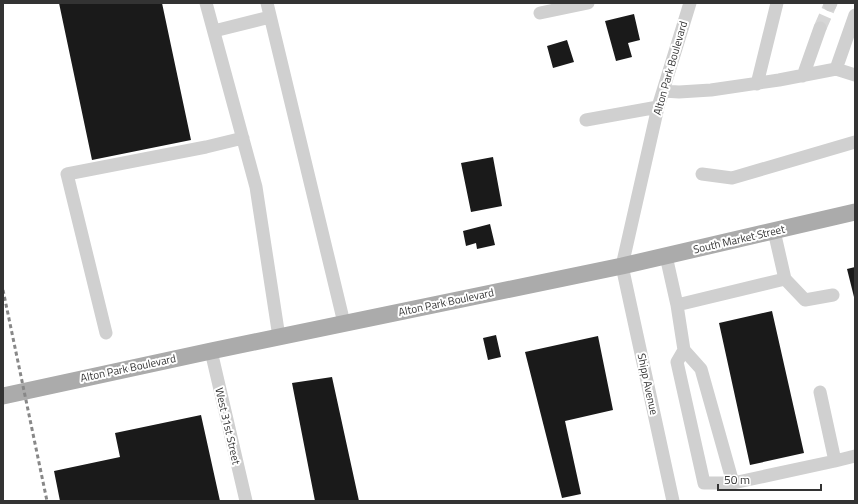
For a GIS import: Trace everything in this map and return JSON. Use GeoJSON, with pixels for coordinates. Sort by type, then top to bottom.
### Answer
{"type":"FeatureCollection","features":[{"type":"Feature","properties":{"kind":"main road","name":"South Market Street"},"geometry":{"type":"LineString","coordinates":[[622,266],[855,212]]}},
{"type":"Feature","properties":{"kind":"main road","name":"Alton Park Boulevard"},"geometry":{"type":"LineString","coordinates":[[3,396],[344,323],[622,266]]}},
{"type":"Feature","properties":{"kind":"street"},"geometry":{"type":"LineString","coordinates":[[206,3],[256,187],[279,337]]}},
{"type":"Feature","properties":{"kind":"street"},"geometry":{"type":"LineString","coordinates":[[267,3],[344,323]]}},
{"type":"Feature","properties":{"kind":"street"},"geometry":{"type":"LineString","coordinates":[[540,13],[588,3]]}},
{"type":"Feature","properties":{"kind":"street","name":"Alton Park Boulevard"},"geometry":{"type":"LineString","coordinates":[[622,266],[658,107],[690,3]]}},
{"type":"Feature","properties":{"kind":"street"},"geometry":{"type":"LineString","coordinates":[[757,84],[777,3]]}},
{"type":"Feature","properties":{"kind":"street"},"geometry":{"type":"LineString","coordinates":[[836,69],[855,14]]}},
{"type":"Feature","properties":{"kind":"street"},"geometry":{"type":"LineString","coordinates":[[214,31],[270,17]]}},
{"type":"Feature","properties":{"kind":"street"},"geometry":{"type":"LineString","coordinates":[[803,76],[820,28]]}},
{"type":"Feature","properties":{"kind":"street"},"geometry":{"type":"LineString","coordinates":[[663,91],[679,92],[711,90],[757,84],[836,69],[855,76]]}},
{"type":"Feature","properties":{"kind":"street"},"geometry":{"type":"LineString","coordinates":[[586,120],[658,107]]}},
{"type":"Feature","properties":{"kind":"street"},"geometry":{"type":"LineString","coordinates":[[106,333],[67,174],[206,147],[243,138]]}},
{"type":"Feature","properties":{"kind":"street"},"geometry":{"type":"LineString","coordinates":[[702,174],[732,178],[855,142]]}},
{"type":"Feature","properties":{"kind":"street"},"geometry":{"type":"LineString","coordinates":[[774,231],[785,279],[804,300],[833,295]]}},
{"type":"Feature","properties":{"kind":"street"},"geometry":{"type":"LineString","coordinates":[[666,256],[677,305],[684,350],[701,369],[733,483]]}},
{"type":"Feature","properties":{"kind":"street","name":"Shipp Avenue"},"geometry":{"type":"LineString","coordinates":[[622,266],[673,501]]}},
{"type":"Feature","properties":{"kind":"street"},"geometry":{"type":"LineString","coordinates":[[677,305],[785,279]]}},
{"type":"Feature","properties":{"kind":"street"},"geometry":{"type":"LineString","coordinates":[[684,350],[677,362],[704,483],[733,483],[855,456]]}},
{"type":"Feature","properties":{"kind":"street","name":"West 31st Street"},"geometry":{"type":"LineString","coordinates":[[211,351],[246,501]]}},
{"type":"Feature","properties":{"kind":"street"},"geometry":{"type":"LineString","coordinates":[[820,392],[834,461]]}},
{"type":"Feature","properties":{"kind":"building"},"geometry":{"type":"Polygon","coordinates":[[[59,3],[162,3],[191,140],[92,160],[59,3]]]}},
{"type":"Feature","properties":{"kind":"building"},"geometry":{"type":"Polygon","coordinates":[[[634,14],[640,40],[628,43],[632,57],[616,61],[605,21],[634,14]]]}},
{"type":"Feature","properties":{"kind":"building"},"geometry":{"type":"Polygon","coordinates":[[[567,40],[574,62],[553,68],[547,46],[567,40]]]}},
{"type":"Feature","properties":{"kind":"building"},"geometry":{"type":"Polygon","coordinates":[[[493,157],[502,206],[471,212],[461,163],[493,157]]]}},
{"type":"Feature","properties":{"kind":"building"},"geometry":{"type":"Polygon","coordinates":[[[490,224],[495,245],[477,249],[476,243],[466,246],[463,231],[490,224]]]}},
{"type":"Feature","properties":{"kind":"building"},"geometry":{"type":"Polygon","coordinates":[[[855,267],[855,297],[854,297],[847,269],[855,267]]]}},
{"type":"Feature","properties":{"kind":"building"},"geometry":{"type":"Polygon","coordinates":[[[772,311],[804,453],[750,465],[719,323],[772,311]]]}},
{"type":"Feature","properties":{"kind":"building"},"geometry":{"type":"Polygon","coordinates":[[[496,335],[501,357],[488,360],[483,338],[496,335]]]}},
{"type":"Feature","properties":{"kind":"building"},"geometry":{"type":"Polygon","coordinates":[[[598,336],[613,410],[565,421],[581,494],[562,498],[525,352],[598,336]]]}},
{"type":"Feature","properties":{"kind":"building"},"geometry":{"type":"Polygon","coordinates":[[[332,377],[359,501],[315,501],[292,383],[332,377]]]}},
{"type":"Feature","properties":{"kind":"building"},"geometry":{"type":"Polygon","coordinates":[[[201,415],[220,501],[60,501],[54,471],[120,457],[115,433],[201,415]]]}},
{"type":"Feature","properties":{"kind":"tunnel"},"geometry":{"type":"LineString","coordinates":[[820,28],[830,5]]}},
{"type":"Feature","properties":{"kind":"railway"},"geometry":{"type":"LineString","coordinates":[[3,290],[47,501]]}}]}
